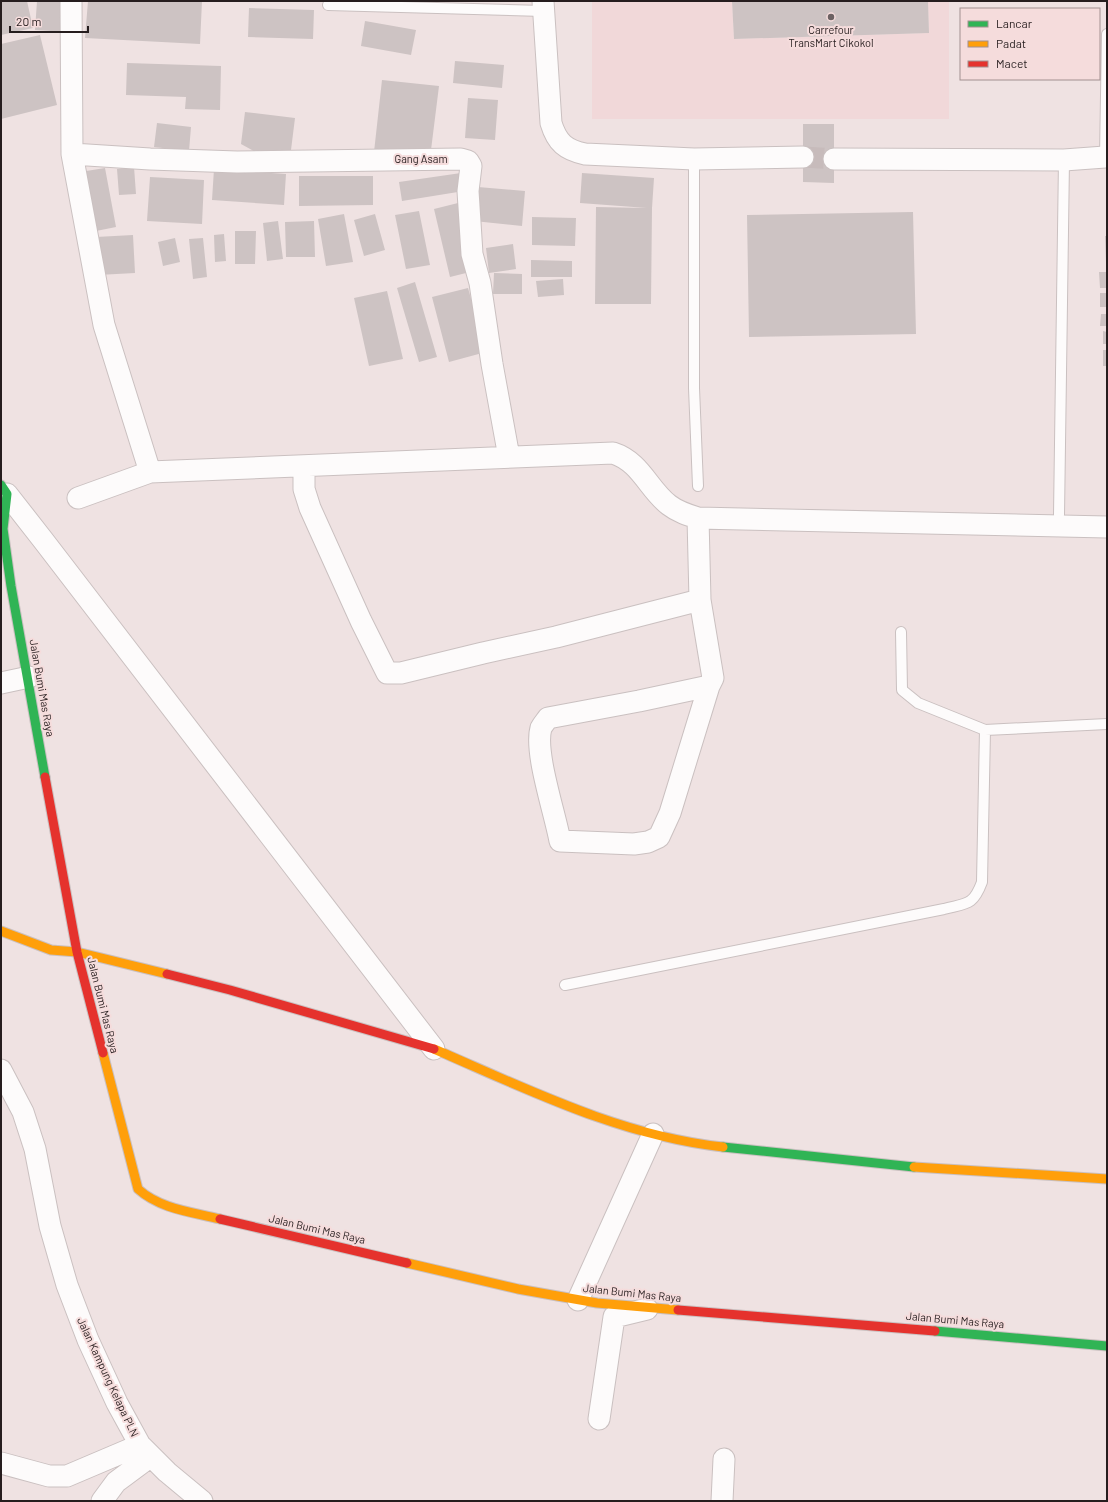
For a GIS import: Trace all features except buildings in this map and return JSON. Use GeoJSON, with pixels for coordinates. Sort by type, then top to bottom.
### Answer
{"type":"FeatureCollection","features":[{"type":"Feature","properties":{"kind":"street"},"geometry":{"type":"LineString","coordinates":[[71,1],[72,154],[104,325],[150,472]]}},
{"type":"Feature","properties":{"kind":"street"},"geometry":{"type":"LineString","coordinates":[[543,6],[551,123],[555,137],[564,146],[574,152],[585,154],[694,159],[803,157]]}},
{"type":"Feature","properties":{"kind":"street","name":"Gang Asam"},"geometry":{"type":"LineString","coordinates":[[72,154],[237,162],[461,159],[468,161],[471,166],[468,191],[472,254],[480,283],[492,364],[509,458]]}},
{"type":"Feature","properties":{"kind":"street"},"geometry":{"type":"LineString","coordinates":[[834,159],[1064,160],[1106,157]]}},
{"type":"Feature","properties":{"kind":"street"},"geometry":{"type":"LineString","coordinates":[[78,498],[150,472],[613,453],[629,460],[669,505],[678,511],[698,518],[1107,527]]}},
{"type":"Feature","properties":{"kind":"street"},"geometry":{"type":"LineString","coordinates":[[304,466],[304,489],[310,508],[360,621],[387,673],[401,673],[556,637],[700,600]]}},
{"type":"Feature","properties":{"kind":"street"},"geometry":{"type":"LineString","coordinates":[[3,492],[434,1049]]}},
{"type":"Feature","properties":{"kind":"street","name":"Jalan Bumi Mas Raya"},"geometry":{"type":"LineString","coordinates":[[3,492],[2,528],[11,586],[77,952],[138,1190],[147,1197],[156,1203],[174,1208],[518,1290],[588,1301],[652,1308],[1107,1346]]}},
{"type":"Feature","properties":{"kind":"street"},"geometry":{"type":"LineString","coordinates":[[698,518],[700,600],[713,678],[709,686],[670,812],[659,837],[648,842],[634,844],[560,841],[556,818],[541,758],[542,728],[548,718],[709,686]]}},
{"type":"Feature","properties":{"kind":"street"},"geometry":{"type":"LineString","coordinates":[[1,683],[28,677]]}},
{"type":"Feature","properties":{"kind":"street"},"geometry":{"type":"LineString","coordinates":[[1,931],[51,950],[77,952],[230,990],[434,1049],[579,1111],[653,1134],[718,1146],[911,1167],[1107,1179]]}},
{"type":"Feature","properties":{"kind":"street","name":"Jalan Kampung Kelapa PLN"},"geometry":{"type":"LineString","coordinates":[[1,1070],[23,1112],[35,1149],[50,1226],[67,1285],[88,1340],[117,1403],[146,1451],[172,1476],[202,1501]]}},
{"type":"Feature","properties":{"kind":"street"},"geometry":{"type":"LineString","coordinates":[[652,1308],[614,1317],[588,1301],[653,1134]]}},
{"type":"Feature","properties":{"kind":"street"},"geometry":{"type":"LineString","coordinates":[[600,1419],[614,1317]]}},
{"type":"Feature","properties":{"kind":"street"},"geometry":{"type":"LineString","coordinates":[[1,1463],[49,1476],[66,1476],[146,1451]]}},
{"type":"Feature","properties":{"kind":"street"},"geometry":{"type":"LineString","coordinates":[[102,1501],[116,1482],[146,1451]]}},
{"type":"Feature","properties":{"kind":"street"},"geometry":{"type":"LineString","coordinates":[[722,1501],[724,1459]]}},
{"type":"Feature","properties":{"kind":"lane"},"geometry":{"type":"LineString","coordinates":[[328,5],[543,6]]}},
{"type":"Feature","properties":{"kind":"lane"},"geometry":{"type":"LineString","coordinates":[[1106,157],[1107,34]]}},
{"type":"Feature","properties":{"kind":"lane"},"geometry":{"type":"LineString","coordinates":[[694,159],[694,388],[698,486]]}},
{"type":"Feature","properties":{"kind":"lane"},"geometry":{"type":"LineString","coordinates":[[1059,515],[1064,160]]}},
{"type":"Feature","properties":{"kind":"lane"},"geometry":{"type":"LineString","coordinates":[[901,632],[902,690],[909,698],[918,703],[985,730],[1107,724]]}},
{"type":"Feature","properties":{"kind":"lane"},"geometry":{"type":"LineString","coordinates":[[565,985],[944,909],[969,902],[976,897],[982,882],[985,730]]}},
{"type":"Feature","properties":{"kind":"shaded area"},"geometry":{"type":"Polygon","coordinates":[[[592,1],[732,1],[734,39],[929,33],[928,1],[949,1],[949,119],[592,119],[592,1]]]}},
{"type":"Feature","properties":{"kind":"tunnel"},"geometry":{"type":"LineString","coordinates":[[803,157],[834,159]]}},
{"type":"Feature","properties":{"kind":"traffic: fast"},"geometry":{"type":"LineString","coordinates":[[1,485],[7,494],[3,529],[11,586],[45,777]]}},
{"type":"Feature","properties":{"kind":"traffic: fast"},"geometry":{"type":"LineString","coordinates":[[723,1147],[914,1167]]}},
{"type":"Feature","properties":{"kind":"traffic: fast"},"geometry":{"type":"LineString","coordinates":[[935,1331],[1107,1346]]}},
{"type":"Feature","properties":{"kind":"traffic: slow"},"geometry":{"type":"LineString","coordinates":[[1,931],[51,950],[77,952],[167,974]]}},
{"type":"Feature","properties":{"kind":"traffic: slow"},"geometry":{"type":"LineString","coordinates":[[434,1049],[539,1095],[611,1122],[648,1133],[723,1147]]}},
{"type":"Feature","properties":{"kind":"traffic: slow"},"geometry":{"type":"LineString","coordinates":[[103,1053],[138,1189],[147,1196],[166,1205],[188,1212],[220,1219]]}},
{"type":"Feature","properties":{"kind":"traffic: slow"},"geometry":{"type":"LineString","coordinates":[[914,1167],[1107,1179]]}},
{"type":"Feature","properties":{"kind":"traffic: slow"},"geometry":{"type":"LineString","coordinates":[[407,1263],[518,1289],[597,1303],[678,1310]]}},
{"type":"Feature","properties":{"kind":"traffic: jam"},"geometry":{"type":"LineString","coordinates":[[45,777],[77,952],[103,1053]]}},
{"type":"Feature","properties":{"kind":"traffic: jam"},"geometry":{"type":"LineString","coordinates":[[167,974],[230,990],[434,1049]]}},
{"type":"Feature","properties":{"kind":"traffic: jam"},"geometry":{"type":"LineString","coordinates":[[220,1219],[407,1263]]}},
{"type":"Feature","properties":{"kind":"traffic: jam"},"geometry":{"type":"LineString","coordinates":[[678,1310],[935,1331]]}},
{"type":"Feature","properties":{"kind":"place","name":"Carrefour TransMart Cikokol"},"geometry":{"type":"Point","coordinates":[831,17]}}]}
